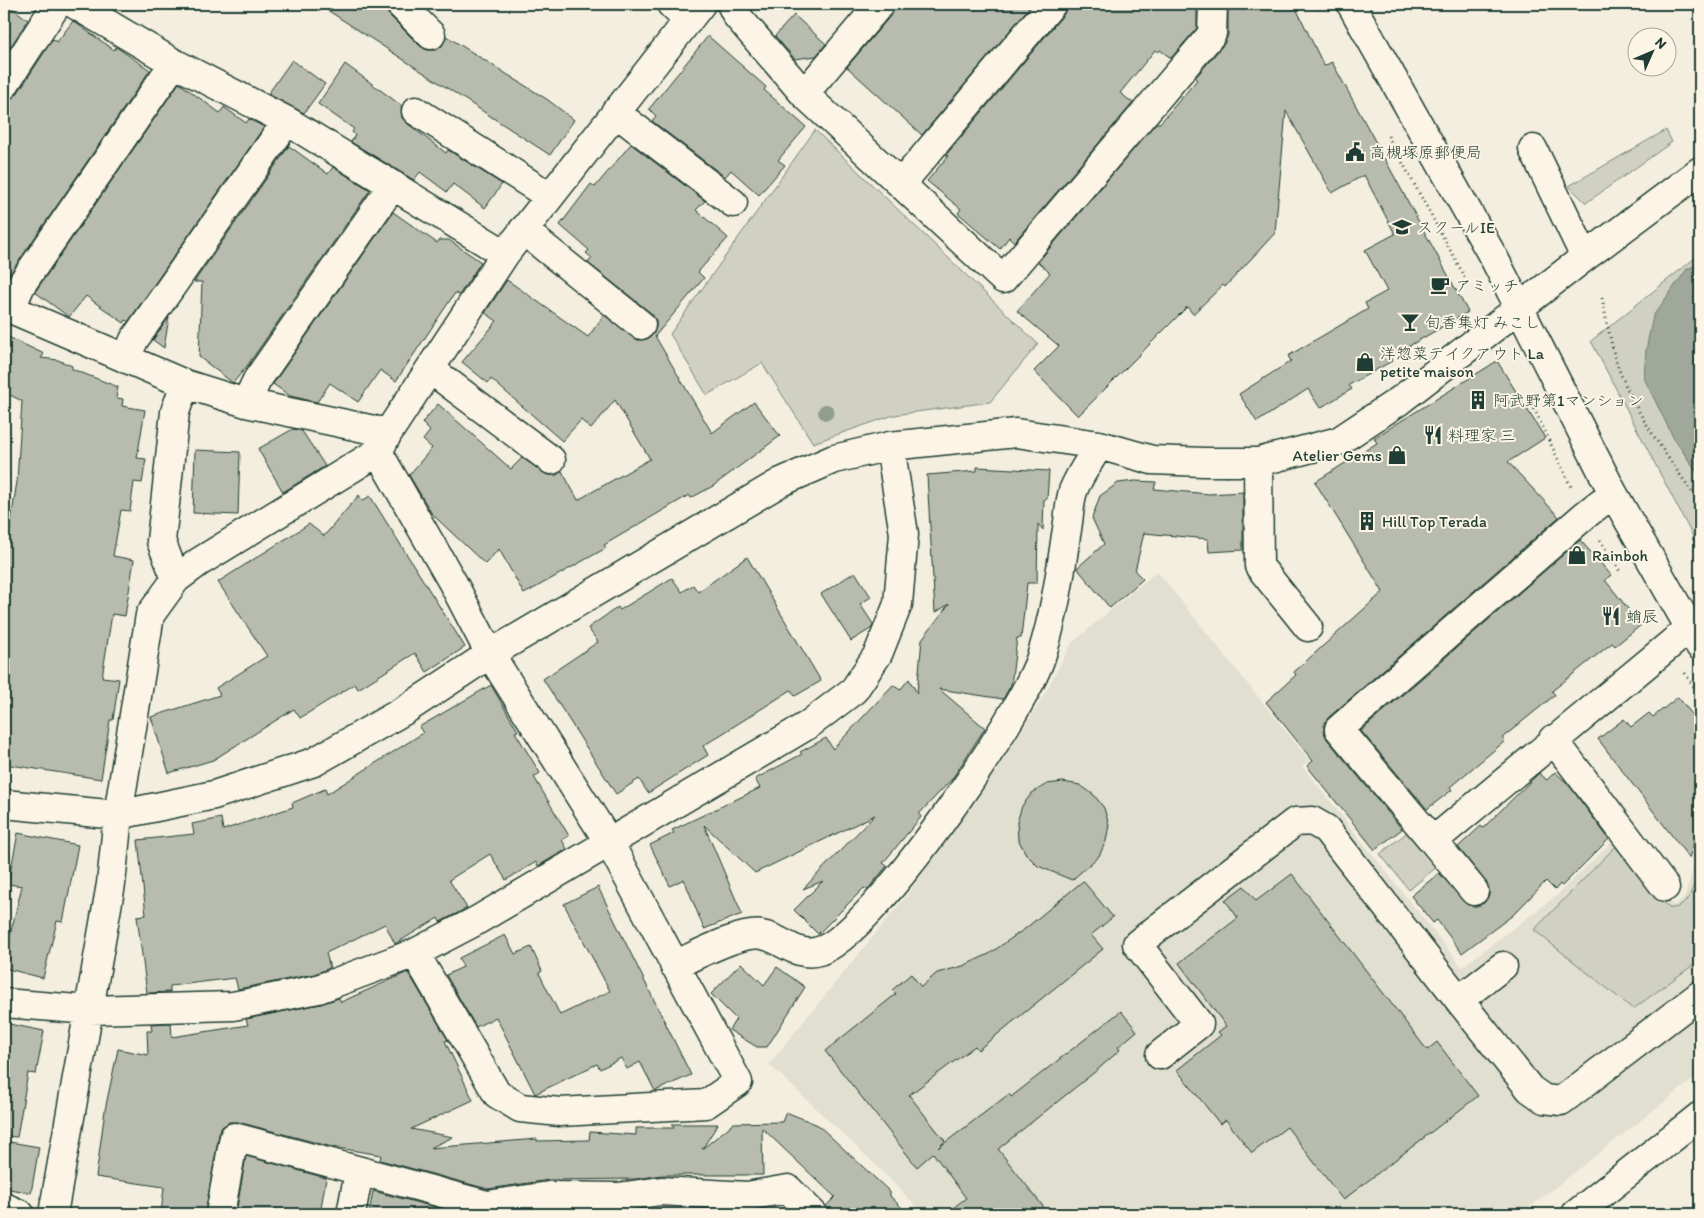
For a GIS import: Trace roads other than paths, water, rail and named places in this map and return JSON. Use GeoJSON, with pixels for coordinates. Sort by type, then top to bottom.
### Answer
{"type":"FeatureCollection","features":[{"type":"Feature","properties":{"kind":"street"},"geometry":{"type":"LineString","coordinates":[[4,85],[58,4]]}},
{"type":"Feature","properties":{"kind":"street"},"geometry":{"type":"LineString","coordinates":[[74,4],[174,63],[287,121],[505,254]]}},
{"type":"Feature","properties":{"kind":"street"},"geometry":{"type":"LineString","coordinates":[[400,4],[431,35]]}},
{"type":"Feature","properties":{"kind":"street"},"geometry":{"type":"LineString","coordinates":[[731,4],[737,16],[804,94],[1003,279],[1212,34],[1213,4]]}},
{"type":"Feature","properties":{"kind":"street"},"geometry":{"type":"LineString","coordinates":[[804,94],[880,4]]}},
{"type":"Feature","properties":{"kind":"street"},"geometry":{"type":"LineString","coordinates":[[902,184],[1052,4]]}},
{"type":"Feature","properties":{"kind":"street"},"geometry":{"type":"LineString","coordinates":[[1351,4],[1520,308],[1614,493],[1695,637],[1553,740],[1433,841]]}},
{"type":"Feature","properties":{"kind":"street"},"geometry":{"type":"LineString","coordinates":[[54,1214],[111,884],[118,815],[150,615],[176,579],[198,562],[383,443],[505,254],[615,112],[687,9]]}},
{"type":"Feature","properties":{"kind":"street"},"geometry":{"type":"LineString","coordinates":[[174,63],[21,285],[8,307],[185,384],[383,443],[490,654],[610,844],[738,1082],[706,1104],[560,1112],[520,1108],[496,1094],[415,953]]}},
{"type":"Feature","properties":{"kind":"street"},"geometry":{"type":"LineString","coordinates":[[416,111],[549,196]]}},
{"type":"Feature","properties":{"kind":"street"},"geometry":{"type":"LineString","coordinates":[[615,112],[733,203]]}},
{"type":"Feature","properties":{"kind":"street"},"geometry":{"type":"LineString","coordinates":[[126,359],[134,340],[287,121]]}},
{"type":"Feature","properties":{"kind":"street"},"geometry":{"type":"LineString","coordinates":[[1533,148],[1585,257]]}},
{"type":"Feature","properties":{"kind":"street"},"geometry":{"type":"LineString","coordinates":[[4,804],[118,815],[214,795],[314,762],[405,710],[490,654],[781,482],[834,459],[890,446],[1016,433],[1099,445],[1152,460],[1258,462],[1339,441],[1399,401],[1700,171]]}},
{"type":"Feature","properties":{"kind":"street"},"geometry":{"type":"LineString","coordinates":[[246,403],[257,380],[393,185]]}},
{"type":"Feature","properties":{"kind":"street"},"geometry":{"type":"LineString","coordinates":[[523,230],[641,325]]}},
{"type":"Feature","properties":{"kind":"street"},"geometry":{"type":"LineString","coordinates":[[430,369],[551,460]]}},
{"type":"Feature","properties":{"kind":"street"},"geometry":{"type":"LineString","coordinates":[[176,579],[161,541],[175,412],[185,384]]}},
{"type":"Feature","properties":{"kind":"street"},"geometry":{"type":"LineString","coordinates":[[674,965],[747,935],[763,935],[800,952],[819,951],[849,932],[913,859],[992,750],[1020,703],[1040,660],[1052,622],[1074,491],[1099,445]]}},
{"type":"Feature","properties":{"kind":"street"},"geometry":{"type":"LineString","coordinates":[[4,1003],[90,1010],[233,1006],[318,989],[415,953],[610,844],[808,725],[854,690],[878,654],[898,604],[904,534],[890,446]]}},
{"type":"Feature","properties":{"kind":"street"},"geometry":{"type":"LineString","coordinates":[[1258,462],[1259,566],[1308,628]]}},
{"type":"Feature","properties":{"kind":"street"},"geometry":{"type":"LineString","coordinates":[[1474,891],[1339,729],[1584,516],[1614,493]]}},
{"type":"Feature","properties":{"kind":"street"},"geometry":{"type":"LineString","coordinates":[[1553,740],[1665,887]]}},
{"type":"Feature","properties":{"kind":"street"},"geometry":{"type":"LineString","coordinates":[[1160,1054],[1199,1024],[1136,944],[1295,822],[1304,820],[1312,821],[1326,829],[1530,1089],[1544,1098],[1561,1101],[1700,995]]}},
{"type":"Feature","properties":{"kind":"street"},"geometry":{"type":"LineString","coordinates":[[1459,1000],[1503,966]]}},
{"type":"Feature","properties":{"kind":"street"},"geometry":{"type":"LineString","coordinates":[[1576,1214],[1700,1116]]}},
{"type":"Feature","properties":{"kind":"street"},"geometry":{"type":"LineString","coordinates":[[220,1214],[234,1137],[486,1210],[549,1196],[617,1206],[661,1191],[746,1205],[788,1189],[813,1214]]}},
{"type":"Feature","properties":{"kind":"street"},"geometry":{"type":"LineString","coordinates":[[351,1214],[359,1172]]}},
{"type":"Feature","properties":{"kind":"street"},"geometry":{"type":"LineString","coordinates":[[4,1207],[20,1214]]}},
{"type":"Feature","properties":{"kind":"waterway"},"geometry":{"type":"LineString","coordinates":[[1700,535],[1697,538],[1700,544]]}},
{"type":"Feature","properties":{"kind":"place","name":"高槻塚原郵便局"},"geometry":{"type":"Point","coordinates":[1355,152]}},
{"type":"Feature","properties":{"kind":"place","name":"スクールIE"},"geometry":{"type":"Point","coordinates":[1402,227]}},
{"type":"Feature","properties":{"kind":"place","name":"アミッチ"},"geometry":{"type":"Point","coordinates":[1440,285]}},
{"type":"Feature","properties":{"kind":"place","name":"旬香集灯 みこし"},"geometry":{"type":"Point","coordinates":[1410,322]}},
{"type":"Feature","properties":{"kind":"place","name":"洋惣菜テイクアウト La petite maison"},"geometry":{"type":"Point","coordinates":[1365,362]}},
{"type":"Feature","properties":{"kind":"place","name":"阿武野第1マンション"},"geometry":{"type":"Point","coordinates":[1478,400]}},
{"type":"Feature","properties":{"kind":"place","name":"料理家 三"},"geometry":{"type":"Point","coordinates":[1433,435]}},
{"type":"Feature","properties":{"kind":"place","name":"Atelier Gems"},"geometry":{"type":"Point","coordinates":[1397,455]}},
{"type":"Feature","properties":{"kind":"place","name":"Hill Top Terada"},"geometry":{"type":"Point","coordinates":[1367,521]}},
{"type":"Feature","properties":{"kind":"place","name":"Rainboh"},"geometry":{"type":"Point","coordinates":[1577,555]}},
{"type":"Feature","properties":{"kind":"place","name":"蛸辰"},"geometry":{"type":"Point","coordinates":[1611,616]}}]}
